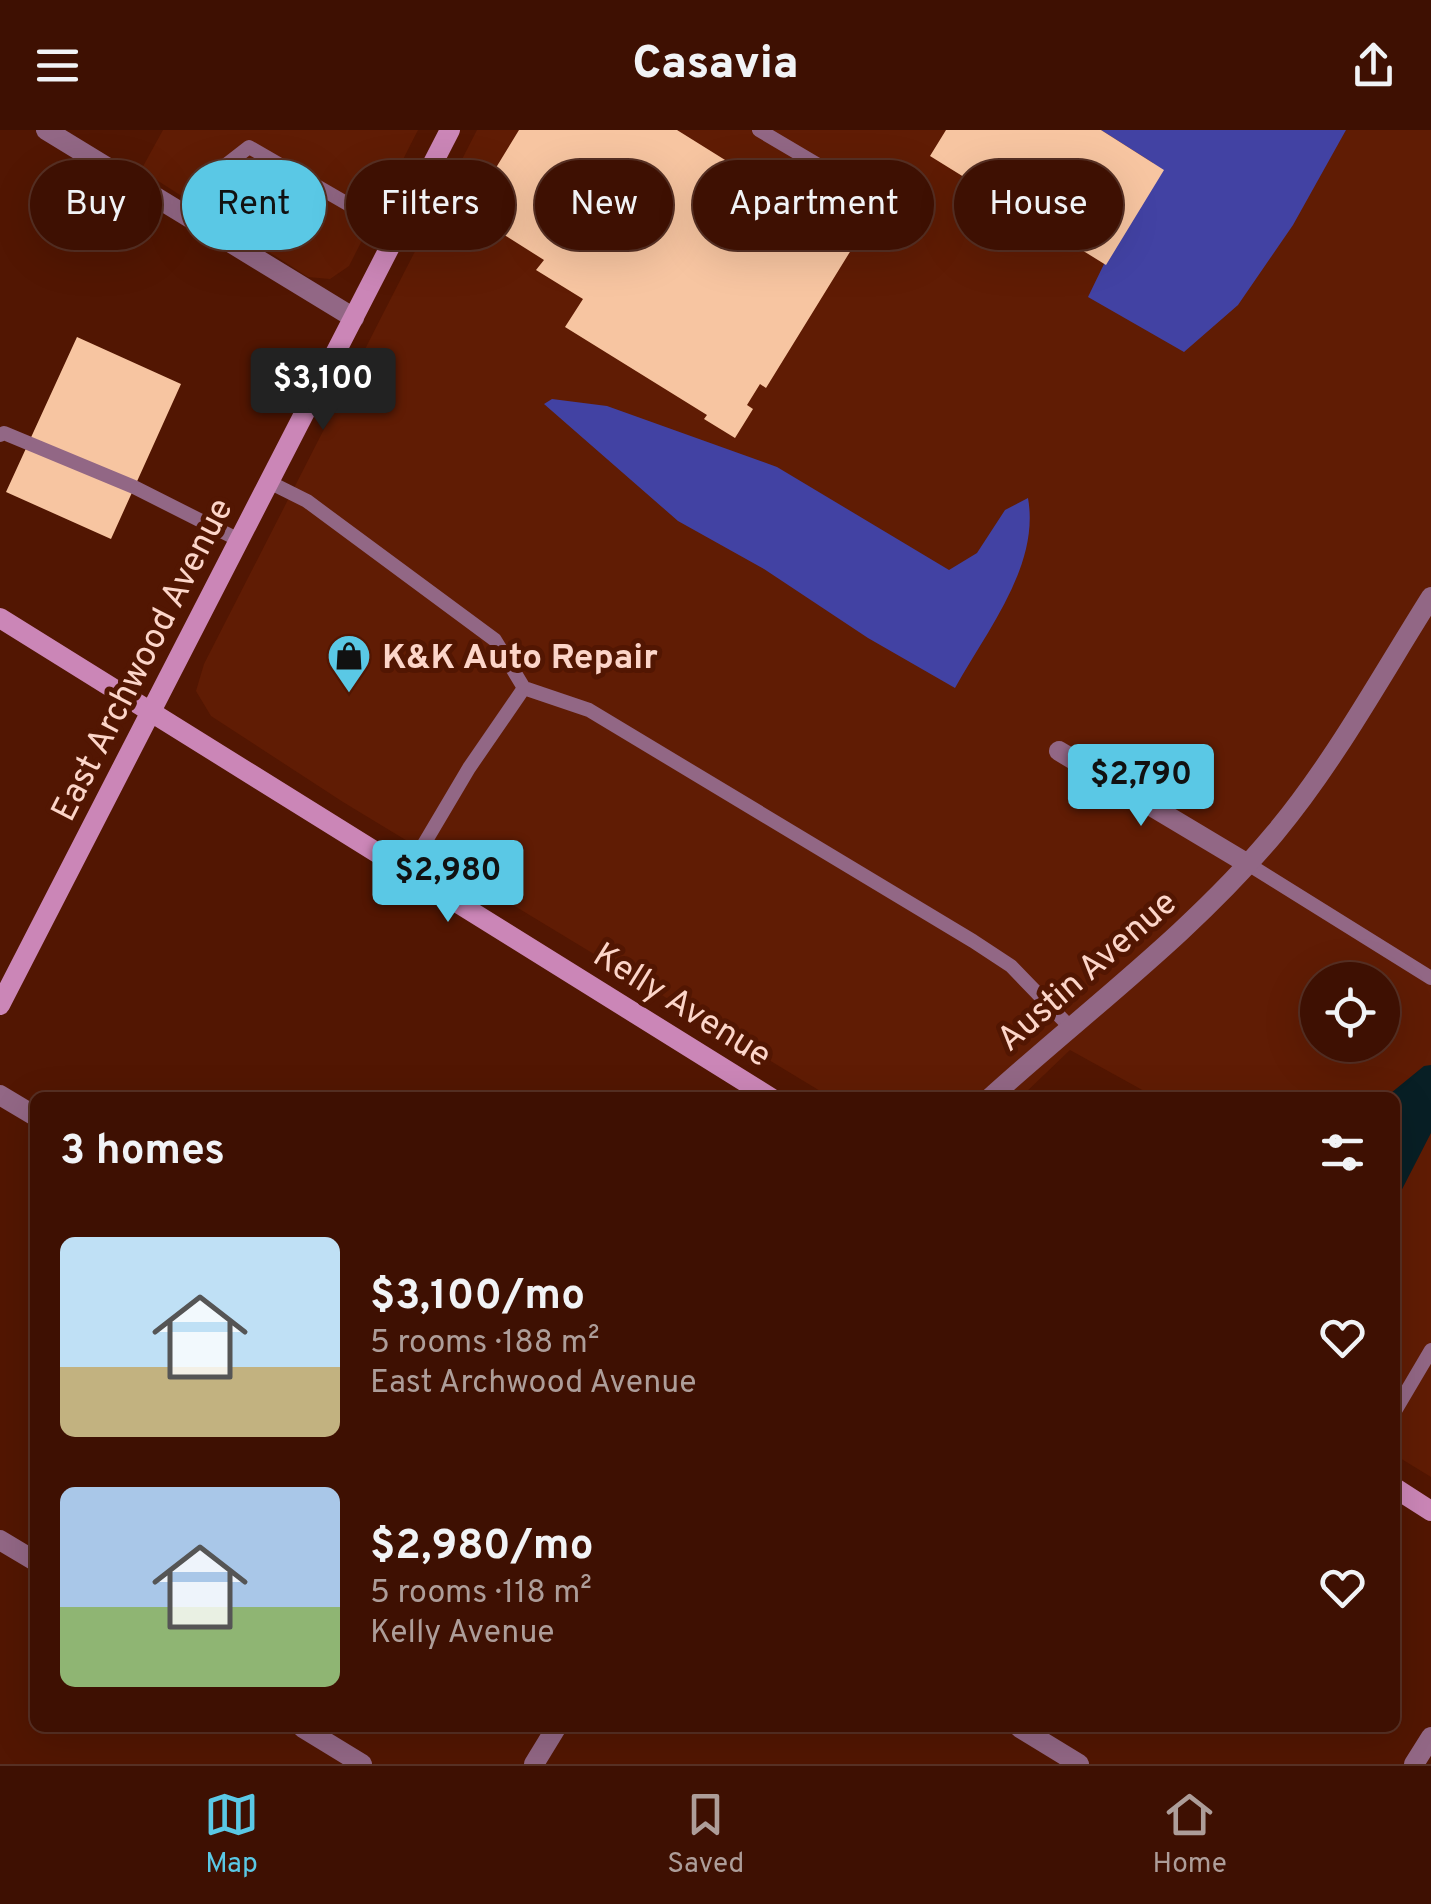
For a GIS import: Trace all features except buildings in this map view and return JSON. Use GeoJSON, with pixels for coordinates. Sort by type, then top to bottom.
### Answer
{"type":"FeatureCollection","features":[{"type":"Feature","properties":{"kind":"main road","name":"East Archwood Avenue"},"geometry":{"type":"LineString","coordinates":[[435,160],[450,130]]}},
{"type":"Feature","properties":{"kind":"main road","name":"East Archwood Avenue"},"geometry":{"type":"LineString","coordinates":[[0,1005],[389,250]]}},
{"type":"Feature","properties":{"kind":"main road","name":"Kelly Avenue"},"geometry":{"type":"LineString","coordinates":[[0,618],[761,1092]]}},
{"type":"Feature","properties":{"kind":"main road"},"geometry":{"type":"LineString","coordinates":[[1400,1491],[1431,1510]]}},
{"type":"Feature","properties":{"kind":"street"},"geometry":{"type":"LineString","coordinates":[[46,130],[182,215]]}},
{"type":"Feature","properties":{"kind":"street"},"geometry":{"type":"LineString","coordinates":[[241,250],[354,318]]}},
{"type":"Feature","properties":{"kind":"street","name":"Austin Avenue"},"geometry":{"type":"LineString","coordinates":[[997,1092],[1197,917],[1248,864],[1318,775],[1431,597]]}},
{"type":"Feature","properties":{"kind":"street"},"geometry":{"type":"LineString","coordinates":[[1059,751],[1248,864]]}},
{"type":"Feature","properties":{"kind":"street"},"geometry":{"type":"LineString","coordinates":[[0,1095],[30,1113]]}},
{"type":"Feature","properties":{"kind":"street"},"geometry":{"type":"LineString","coordinates":[[0,1540],[30,1558]]}},
{"type":"Feature","properties":{"kind":"street"},"geometry":{"type":"LineString","coordinates":[[310,1732],[362,1764]]}},
{"type":"Feature","properties":{"kind":"street"},"geometry":{"type":"LineString","coordinates":[[534,1764],[554,1732]]}},
{"type":"Feature","properties":{"kind":"street"},"geometry":{"type":"LineString","coordinates":[[1027,1732],[1079,1764]]}},
{"type":"Feature","properties":{"kind":"street"},"geometry":{"type":"LineString","coordinates":[[1414,1764],[1431,1736]]}},
{"type":"Feature","properties":{"kind":"lane"},"geometry":{"type":"LineString","coordinates":[[759,130],[811,160]]}},
{"type":"Feature","properties":{"kind":"lane"},"geometry":{"type":"LineString","coordinates":[[232,160],[249,147],[272,160]]}},
{"type":"Feature","properties":{"kind":"lane"},"geometry":{"type":"LineString","coordinates":[[0,435],[4,433],[134,487],[239,540]]}},
{"type":"Feature","properties":{"kind":"lane"},"geometry":{"type":"LineString","coordinates":[[269,482],[307,501],[496,640],[524,688],[589,710],[973,941],[1011,966],[1069,1026]]}},
{"type":"Feature","properties":{"kind":"lane"},"geometry":{"type":"LineString","coordinates":[[408,870],[469,768],[524,688]]}},
{"type":"Feature","properties":{"kind":"lane"},"geometry":{"type":"LineString","coordinates":[[1248,864],[1431,978]]}},
{"type":"Feature","properties":{"kind":"lane"},"geometry":{"type":"LineString","coordinates":[[1400,1403],[1431,1350]]}},
{"type":"Feature","properties":{"kind":"shaded area"},"geometry":{"type":"Polygon","coordinates":[[[163,130],[418,130],[403,160],[346,160],[346,250],[357,250],[349,266],[330,279],[308,277],[266,250],[326,250],[326,160],[182,160],[182,196],[162,183],[162,160],[146,160],[163,130]]]}},
{"type":"Feature","properties":{"kind":"shaded area"},"geometry":{"type":"Polygon","coordinates":[[[477,130],[1431,130],[1431,1477],[1400,1458],[1400,1092],[1146,1092],[1070,1050],[1026,1092],[822,1092],[343,802],[211,716],[196,691],[204,664],[416,250],[515,250],[515,160],[462,160],[477,130]]]}},
{"type":"Feature","properties":{"kind":"shaded area"},"geometry":{"type":"Polygon","coordinates":[[[1101,130],[1346,130],[1293,225],[1238,305],[1184,352],[1088,297],[1111,250],[1123,250],[1123,225],[1153,163],[1101,130]]]}},
{"type":"Feature","properties":{"kind":"shaded area"},"geometry":{"type":"Polygon","coordinates":[[[552,399],[607,406],[777,467],[949,570],[977,553],[1005,510],[1028,498],[1030,523],[1019,573],[955,688],[868,638],[764,569],[678,521],[544,404],[552,399]]]}},
{"type":"Feature","properties":{"kind":"water"},"geometry":{"type":"Polygon","coordinates":[[[1431,1065],[1431,1133],[1400,1193],[1400,1092],[1392,1092],[1424,1066],[1431,1065]]]}},
{"type":"Feature","properties":{"kind":"place","name":"K&K Auto Repair"},"geometry":{"type":"Point","coordinates":[349,694]}}]}
